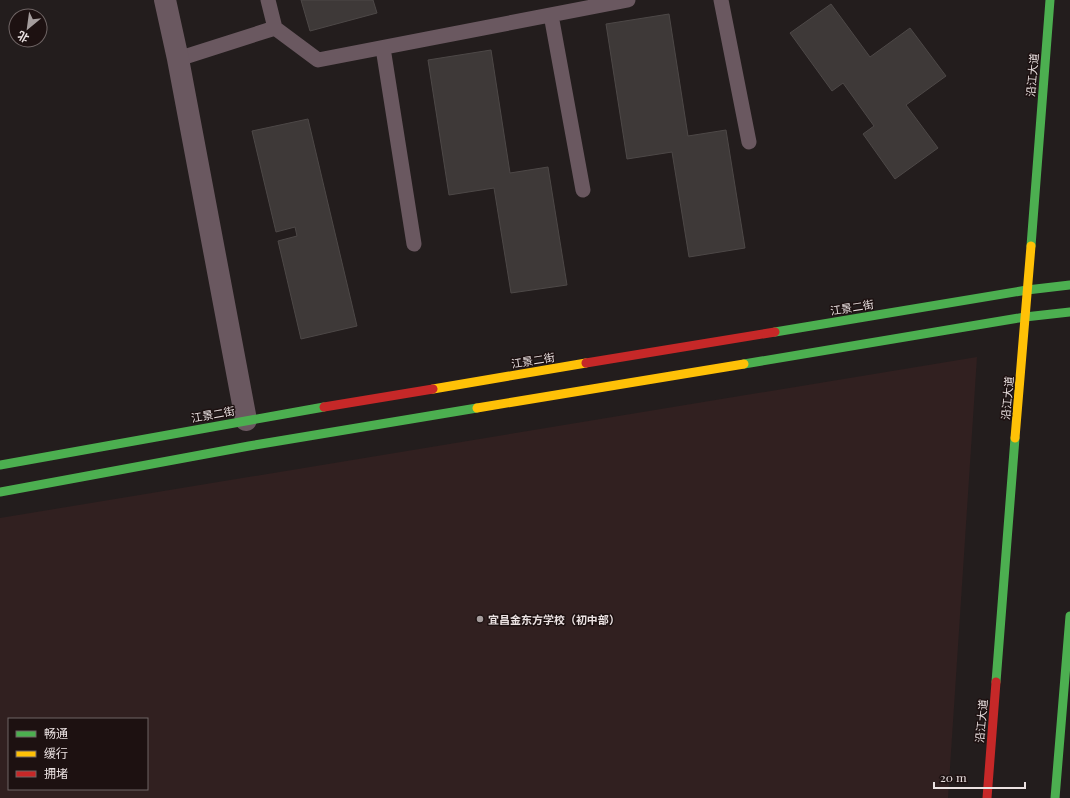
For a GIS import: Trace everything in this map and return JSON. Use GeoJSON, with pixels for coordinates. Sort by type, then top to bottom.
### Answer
{"type":"FeatureCollection","features":[{"type":"Feature","properties":{"kind":"street"},"geometry":{"type":"LineString","coordinates":[[165,0],[178,59],[246,420]]}},
{"type":"Feature","properties":{"kind":"street","name":"沿江大道"},"geometry":{"type":"LineString","coordinates":[[987,798],[1050,0]]}},
{"type":"Feature","properties":{"kind":"street","name":"江景二街"},"geometry":{"type":"LineString","coordinates":[[0,465],[246,420],[1070,284]]}},
{"type":"Feature","properties":{"kind":"street"},"geometry":{"type":"LineString","coordinates":[[0,492],[250,446],[1025,317],[1070,312]]}},
{"type":"Feature","properties":{"kind":"street"},"geometry":{"type":"LineString","coordinates":[[1055,798],[1070,616]]}},
{"type":"Feature","properties":{"kind":"lane"},"geometry":{"type":"LineString","coordinates":[[268,0],[275,28],[318,60],[628,0]]}},
{"type":"Feature","properties":{"kind":"lane"},"geometry":{"type":"LineString","coordinates":[[721,0],[749,142]]}},
{"type":"Feature","properties":{"kind":"lane"},"geometry":{"type":"LineString","coordinates":[[551,15],[582,190]]}},
{"type":"Feature","properties":{"kind":"lane"},"geometry":{"type":"LineString","coordinates":[[178,59],[275,28]]}},
{"type":"Feature","properties":{"kind":"lane"},"geometry":{"type":"LineString","coordinates":[[383,48],[414,244]]}},
{"type":"Feature","properties":{"kind":"shaded area","name":"宜昌金东方学校（初中部）"},"geometry":{"type":"Polygon","coordinates":[[[977,357],[948,798],[0,798],[0,518],[977,357]]]}},
{"type":"Feature","properties":{"kind":"building"},"geometry":{"type":"Polygon","coordinates":[[[301,0],[373,0],[377,13],[310,31],[301,0]]]}},
{"type":"Feature","properties":{"kind":"building"},"geometry":{"type":"Polygon","coordinates":[[[831,4],[870,57],[910,28],[946,76],[906,105],[938,148],[895,179],[863,134],[874,126],[843,83],[832,91],[790,33],[831,4]]]}},
{"type":"Feature","properties":{"kind":"building"},"geometry":{"type":"Polygon","coordinates":[[[669,14],[688,136],[726,130],[745,248],[689,257],[672,152],[627,159],[606,24],[669,14]]]}},
{"type":"Feature","properties":{"kind":"building"},"geometry":{"type":"Polygon","coordinates":[[[491,50],[510,173],[548,167],[567,285],[511,293],[494,188],[449,195],[428,60],[491,50]]]}},
{"type":"Feature","properties":{"kind":"building"},"geometry":{"type":"Polygon","coordinates":[[[308,119],[357,326],[301,339],[278,241],[297,236],[295,227],[276,232],[252,131],[308,119]]]}},
{"type":"Feature","properties":{"kind":"traffic: fast"},"geometry":{"type":"LineString","coordinates":[[1031,246],[1050,0]]}},
{"type":"Feature","properties":{"kind":"traffic: fast"},"geometry":{"type":"LineString","coordinates":[[775,332],[1027,290],[1070,285]]}},
{"type":"Feature","properties":{"kind":"traffic: fast"},"geometry":{"type":"LineString","coordinates":[[744,364],[1025,317],[1070,312]]}},
{"type":"Feature","properties":{"kind":"traffic: fast"},"geometry":{"type":"LineString","coordinates":[[0,465],[324,407]]}},
{"type":"Feature","properties":{"kind":"traffic: fast"},"geometry":{"type":"LineString","coordinates":[[0,492],[249,446],[477,408]]}},
{"type":"Feature","properties":{"kind":"traffic: fast"},"geometry":{"type":"LineString","coordinates":[[996,682],[1015,438]]}},
{"type":"Feature","properties":{"kind":"traffic: fast"},"geometry":{"type":"LineString","coordinates":[[1055,798],[1070,616]]}},
{"type":"Feature","properties":{"kind":"traffic: slow"},"geometry":{"type":"LineString","coordinates":[[1015,438],[1031,246]]}},
{"type":"Feature","properties":{"kind":"traffic: slow"},"geometry":{"type":"LineString","coordinates":[[433,389],[586,363]]}},
{"type":"Feature","properties":{"kind":"traffic: slow"},"geometry":{"type":"LineString","coordinates":[[477,408],[744,364]]}},
{"type":"Feature","properties":{"kind":"traffic: jam"},"geometry":{"type":"LineString","coordinates":[[586,363],[775,332]]}},
{"type":"Feature","properties":{"kind":"traffic: jam"},"geometry":{"type":"LineString","coordinates":[[324,407],[433,389]]}},
{"type":"Feature","properties":{"kind":"traffic: jam"},"geometry":{"type":"LineString","coordinates":[[987,798],[996,682]]}},
{"type":"Feature","properties":{"kind":"place","name":"宜昌金东方学校（初中部）"},"geometry":{"type":"Point","coordinates":[480,619]}}]}
